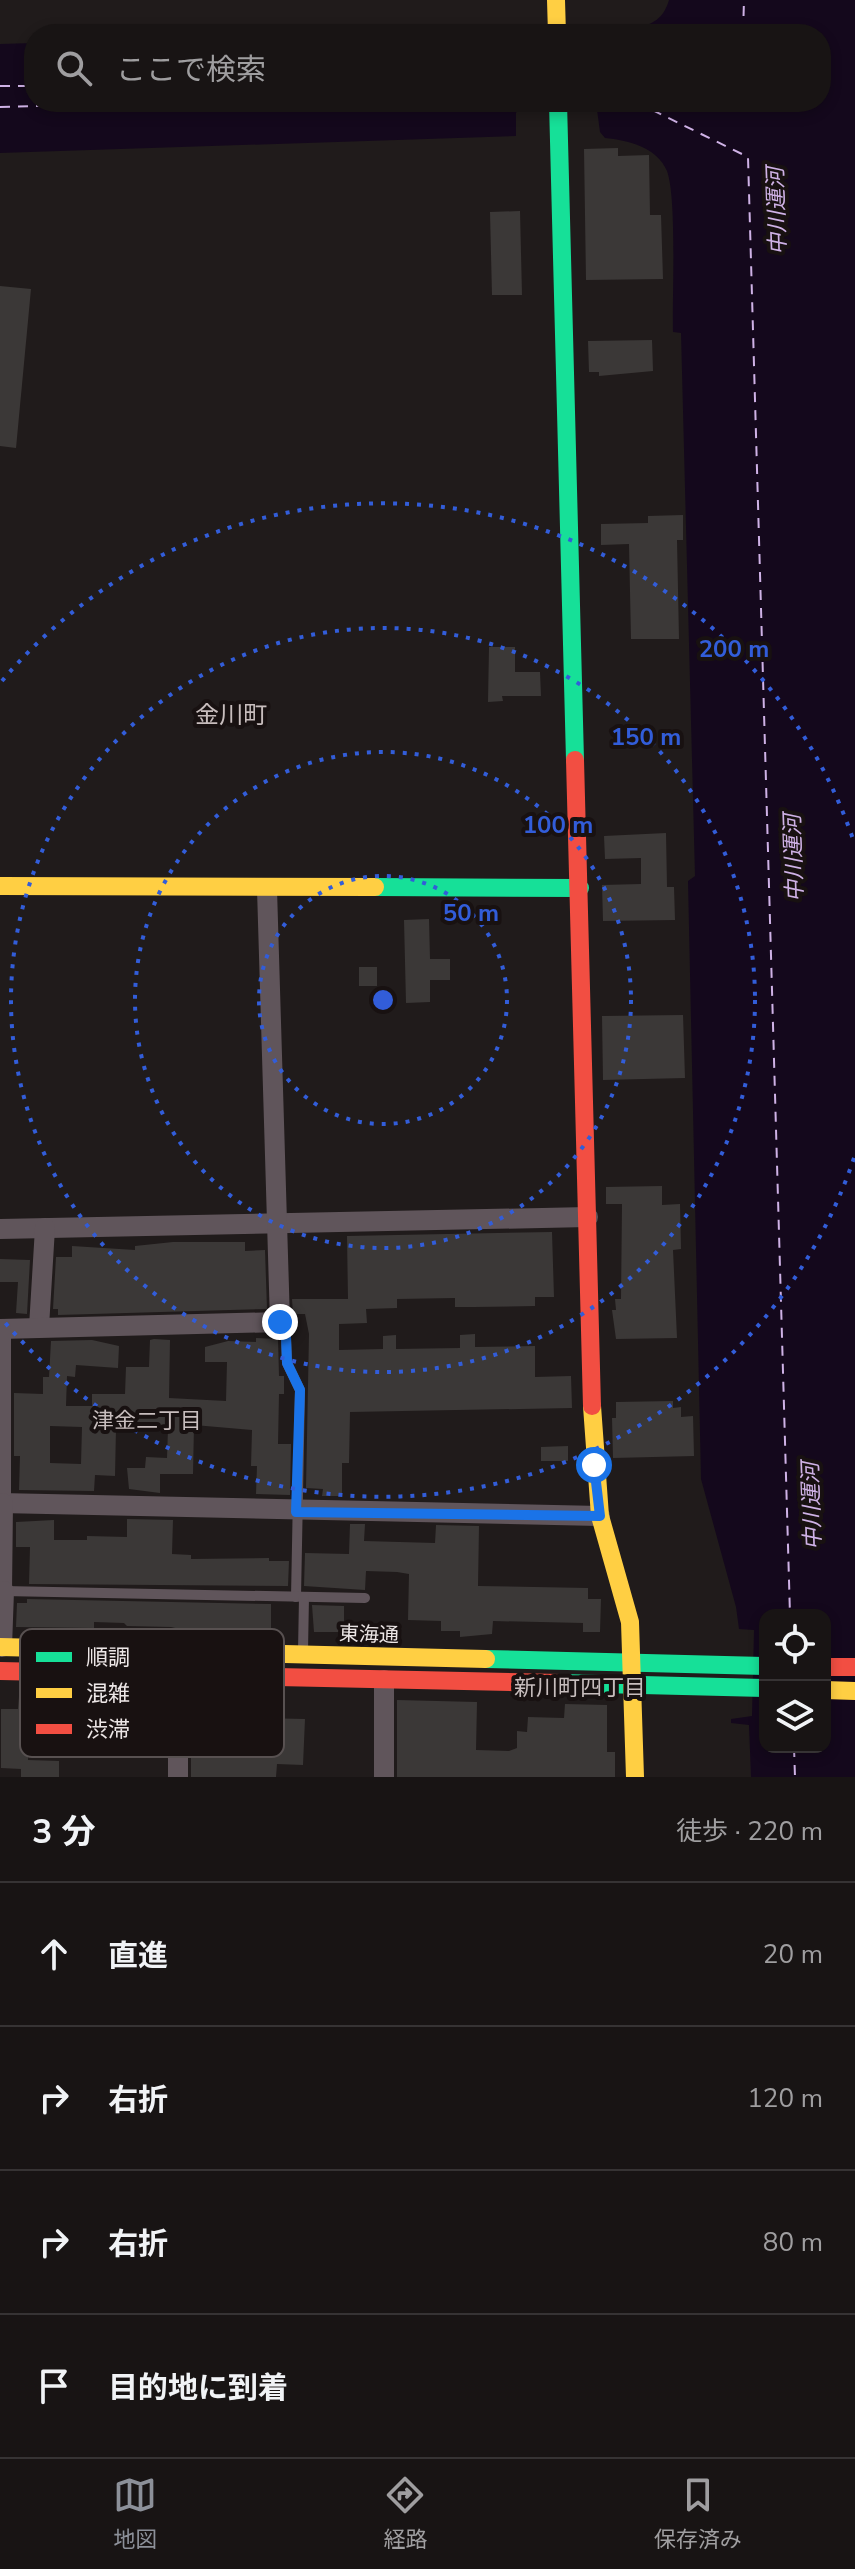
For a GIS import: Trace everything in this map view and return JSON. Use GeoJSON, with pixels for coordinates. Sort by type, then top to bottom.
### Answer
{"type":"FeatureCollection","features":[{"type":"Feature","properties":{"kind":"street"},"geometry":{"type":"LineString","coordinates":[[556,0],[557,24]]}},
{"type":"Feature","properties":{"kind":"street"},"geometry":{"type":"LineString","coordinates":[[558,112],[594,1465],[600,1516],[630,1622],[635,1777]]}},
{"type":"Feature","properties":{"kind":"street"},"geometry":{"type":"LineString","coordinates":[[0,886],[580,888]]}},
{"type":"Feature","properties":{"kind":"street"},"geometry":{"type":"LineString","coordinates":[[1,1647],[0,1329],[280,1322],[267,889]]}},
{"type":"Feature","properties":{"kind":"street"},"geometry":{"type":"LineString","coordinates":[[0,1229],[588,1217]]}},
{"type":"Feature","properties":{"kind":"street"},"geometry":{"type":"LineString","coordinates":[[39,1327],[45,1228]]}},
{"type":"Feature","properties":{"kind":"street"},"geometry":{"type":"LineString","coordinates":[[1,1503],[296,1512],[600,1516]]}},
{"type":"Feature","properties":{"kind":"street","name":"東海通"},"geometry":{"type":"LineString","coordinates":[[284,1653],[759,1666]]}},
{"type":"Feature","properties":{"kind":"street"},"geometry":{"type":"LineString","coordinates":[[831,1667],[855,1667]]}},
{"type":"Feature","properties":{"kind":"street"},"geometry":{"type":"LineString","coordinates":[[0,1671],[20,1672]]}},
{"type":"Feature","properties":{"kind":"street"},"geometry":{"type":"LineString","coordinates":[[284,1678],[759,1688]]}},
{"type":"Feature","properties":{"kind":"street"},"geometry":{"type":"LineString","coordinates":[[384,1680],[384,1777]]}},
{"type":"Feature","properties":{"kind":"street"},"geometry":{"type":"LineString","coordinates":[[831,1690],[855,1691]]}},
{"type":"Feature","properties":{"kind":"lane"},"geometry":{"type":"LineString","coordinates":[[280,1322],[286,1337],[287,1363],[300,1390],[296,1512],[303,1654]]}},
{"type":"Feature","properties":{"kind":"lane"},"geometry":{"type":"LineString","coordinates":[[2,1591],[365,1598]]}},
{"type":"Feature","properties":{"kind":"water","name":"中川運河"},"geometry":{"type":"Polygon","coordinates":[[[669,0],[855,0],[855,1777],[751,1777],[749,1725],[731,1723],[731,1719],[752,1716],[754,1630],[739,1629],[736,1607],[701,1479],[688,881],[695,876],[681,333],[673,332],[672,203],[667,171],[662,163],[640,146],[605,138],[600,132],[597,112],[831,112],[831,24],[648,24],[664,12],[669,0]]]}},
{"type":"Feature","properties":{"kind":"water"},"geometry":{"type":"Polygon","coordinates":[[[24,43],[24,112],[517,112],[516,136],[0,153],[0,44],[24,43]]]}},
{"type":"Feature","properties":{"kind":"building"},"geometry":{"type":"Polygon","coordinates":[[[618,148],[618,156],[649,155],[650,215],[661,215],[663,279],[586,280],[584,149],[618,148]]]}},
{"type":"Feature","properties":{"kind":"building"},"geometry":{"type":"Polygon","coordinates":[[[520,211],[522,295],[492,295],[490,212],[520,211]]]}},
{"type":"Feature","properties":{"kind":"building"},"geometry":{"type":"Polygon","coordinates":[[[0,286],[31,289],[16,448],[0,446],[0,286]]]}},
{"type":"Feature","properties":{"kind":"building"},"geometry":{"type":"Polygon","coordinates":[[[652,340],[653,371],[599,376],[599,372],[589,372],[588,341],[652,340]]]}},
{"type":"Feature","properties":{"kind":"building"},"geometry":{"type":"Polygon","coordinates":[[[683,515],[683,540],[677,540],[679,639],[631,639],[629,544],[601,545],[601,524],[648,523],[648,516],[683,515]]]}},
{"type":"Feature","properties":{"kind":"building"},"geometry":{"type":"Polygon","coordinates":[[[489,647],[515,647],[515,672],[540,672],[541,696],[502,696],[503,701],[488,702],[489,647]]]}},
{"type":"Feature","properties":{"kind":"building"},"geometry":{"type":"Polygon","coordinates":[[[666,833],[667,887],[674,887],[675,920],[603,921],[602,885],[641,884],[641,858],[605,859],[604,836],[666,833]]]}},
{"type":"Feature","properties":{"kind":"building"},"geometry":{"type":"Polygon","coordinates":[[[429,919],[430,959],[450,959],[450,980],[430,980],[430,1002],[406,1003],[404,920],[429,919]]]}},
{"type":"Feature","properties":{"kind":"building"},"geometry":{"type":"Polygon","coordinates":[[[359,967],[377,967],[377,986],[359,986],[359,967]]]}},
{"type":"Feature","properties":{"kind":"building"},"geometry":{"type":"Polygon","coordinates":[[[683,1015],[685,1078],[603,1080],[602,1016],[683,1015]]]}},
{"type":"Feature","properties":{"kind":"building"},"geometry":{"type":"Polygon","coordinates":[[[662,1186],[662,1205],[680,1204],[681,1249],[673,1250],[677,1338],[616,1339],[612,1310],[616,1310],[615,1299],[621,1299],[622,1204],[606,1204],[606,1187],[662,1186]]]}},
{"type":"Feature","properties":{"kind":"building"},"geometry":{"type":"Polygon","coordinates":[[[552,1232],[554,1297],[535,1297],[535,1306],[473,1307],[455,1307],[455,1298],[397,1299],[397,1308],[366,1309],[367,1323],[339,1324],[339,1350],[383,1349],[383,1336],[396,1335],[396,1349],[460,1348],[460,1335],[475,1334],[475,1347],[535,1346],[535,1377],[571,1376],[572,1408],[350,1412],[349,1463],[342,1463],[342,1496],[322,1496],[323,1489],[306,1488],[309,1334],[305,1314],[293,1314],[292,1299],[348,1299],[347,1236],[552,1232]]]}},
{"type":"Feature","properties":{"kind":"building"},"geometry":{"type":"Polygon","coordinates":[[[173,1242],[245,1242],[245,1251],[265,1250],[267,1309],[58,1315],[58,1309],[53,1309],[56,1257],[72,1257],[72,1246],[135,1250],[135,1246],[173,1242]]]}},
{"type":"Feature","properties":{"kind":"building"},"geometry":{"type":"Polygon","coordinates":[[[0,1259],[30,1260],[27,1314],[16,1313],[18,1282],[0,1282],[0,1259]]]}},
{"type":"Feature","properties":{"kind":"building"},"geometry":{"type":"Polygon","coordinates":[[[256,1338],[278,1339],[279,1376],[284,1376],[284,1394],[279,1394],[278,1444],[291,1444],[290,1495],[256,1494],[257,1466],[251,1466],[252,1430],[194,1425],[193,1474],[160,1474],[160,1493],[129,1489],[127,1468],[145,1468],[146,1457],[167,1458],[168,1429],[116,1428],[115,1476],[95,1475],[94,1491],[19,1490],[20,1456],[14,1456],[14,1393],[43,1394],[43,1377],[49,1377],[51,1341],[92,1340],[119,1346],[118,1368],[76,1365],[75,1377],[67,1376],[66,1406],[92,1406],[92,1394],[125,1394],[126,1367],[149,1367],[150,1340],[154,1339],[170,1340],[169,1398],[226,1401],[227,1362],[205,1362],[205,1347],[228,1341],[256,1342],[256,1338]],[[50,1426],[50,1463],[81,1464],[82,1427],[50,1426]]]}},
{"type":"Feature","properties":{"kind":"building"},"geometry":{"type":"Polygon","coordinates":[[[673,1401],[673,1408],[681,1407],[681,1417],[693,1416],[694,1456],[613,1458],[612,1418],[616,1418],[616,1402],[673,1401]]]}},
{"type":"Feature","properties":{"kind":"building"},"geometry":{"type":"Polygon","coordinates":[[[568,1446],[568,1461],[541,1461],[541,1447],[568,1446]]]}},
{"type":"Feature","properties":{"kind":"building"},"geometry":{"type":"Polygon","coordinates":[[[127,1519],[173,1520],[172,1554],[191,1555],[191,1559],[269,1558],[269,1561],[289,1561],[288,1586],[29,1584],[30,1547],[16,1547],[16,1522],[54,1520],[54,1540],[87,1540],[87,1536],[127,1537],[127,1519]]]}},
{"type":"Feature","properties":{"kind":"building"},"geometry":{"type":"Polygon","coordinates":[[[350,1524],[365,1524],[364,1541],[435,1543],[436,1525],[479,1526],[478,1586],[588,1588],[588,1599],[601,1599],[600,1632],[583,1632],[583,1623],[493,1621],[492,1634],[460,1637],[460,1631],[441,1631],[441,1621],[408,1620],[409,1574],[397,1572],[366,1571],[365,1590],[304,1586],[305,1553],[349,1554],[350,1524]]]}},
{"type":"Feature","properties":{"kind":"building"},"geometry":{"type":"Polygon","coordinates":[[[27,1599],[271,1604],[271,1629],[180,1629],[94,1622],[94,1628],[16,1627],[17,1603],[27,1603],[27,1599]]]}},
{"type":"Feature","properties":{"kind":"building"},"geometry":{"type":"Polygon","coordinates":[[[312,1605],[344,1606],[344,1632],[314,1632],[312,1605]]]}},
{"type":"Feature","properties":{"kind":"building"},"geometry":{"type":"Polygon","coordinates":[[[20,1696],[20,1757],[59,1761],[59,1777],[21,1777],[21,1769],[1,1768],[1,1709],[18,1709],[20,1696]]]}},
{"type":"Feature","properties":{"kind":"building"},"geometry":{"type":"Polygon","coordinates":[[[397,1700],[477,1702],[476,1750],[509,1751],[517,1748],[517,1731],[527,1732],[528,1717],[564,1718],[565,1704],[607,1705],[607,1752],[615,1752],[615,1777],[397,1777],[397,1700]]]}},
{"type":"Feature","properties":{"kind":"building"},"geometry":{"type":"Polygon","coordinates":[[[284,1719],[305,1719],[303,1765],[277,1764],[276,1777],[191,1777],[191,1757],[284,1757],[284,1719]]]}},
{"type":"Feature","properties":{"kind":"ferry route"},"geometry":{"type":"LineString","coordinates":[[743,24],[744,0]]}},
{"type":"Feature","properties":{"kind":"ferry route"},"geometry":{"type":"LineString","coordinates":[[0,86],[24,86]]}},
{"type":"Feature","properties":{"kind":"ferry route"},"geometry":{"type":"LineString","coordinates":[[0,107],[24,106]]}},
{"type":"Feature","properties":{"kind":"ferry route"},"geometry":{"type":"LineString","coordinates":[[656,112],[748,157],[790,1609]]}},
{"type":"Feature","properties":{"kind":"ferry route"},"geometry":{"type":"LineString","coordinates":[[794,1753],[795,1777]]}},
{"type":"Feature","properties":{"kind":"traffic: fast"},"geometry":{"type":"LineString","coordinates":[[558,112],[575,760]]}},
{"type":"Feature","properties":{"kind":"traffic: fast"},"geometry":{"type":"LineString","coordinates":[[375,887],[580,888]]}},
{"type":"Feature","properties":{"kind":"traffic: fast"},"geometry":{"type":"LineString","coordinates":[[486,1659],[759,1666]]}},
{"type":"Feature","properties":{"kind":"traffic: fast"},"geometry":{"type":"LineString","coordinates":[[560,1683],[759,1688]]}},
{"type":"Feature","properties":{"kind":"traffic: slow"},"geometry":{"type":"LineString","coordinates":[[556,0],[557,24]]}},
{"type":"Feature","properties":{"kind":"traffic: slow"},"geometry":{"type":"LineString","coordinates":[[0,886],[375,887]]}},
{"type":"Feature","properties":{"kind":"traffic: slow"},"geometry":{"type":"LineString","coordinates":[[592,1406],[600,1516],[630,1622],[635,1777]]}},
{"type":"Feature","properties":{"kind":"traffic: slow"},"geometry":{"type":"LineString","coordinates":[[0,1647],[20,1647]]}},
{"type":"Feature","properties":{"kind":"traffic: slow"},"geometry":{"type":"LineString","coordinates":[[284,1654],[486,1659]]}},
{"type":"Feature","properties":{"kind":"traffic: slow"},"geometry":{"type":"LineString","coordinates":[[831,1690],[855,1691]]}},
{"type":"Feature","properties":{"kind":"traffic: jam"},"geometry":{"type":"LineString","coordinates":[[575,760],[592,1406]]}},
{"type":"Feature","properties":{"kind":"traffic: jam"},"geometry":{"type":"LineString","coordinates":[[831,1667],[855,1667]]}},
{"type":"Feature","properties":{"kind":"traffic: jam"},"geometry":{"type":"LineString","coordinates":[[0,1671],[20,1671]]}},
{"type":"Feature","properties":{"kind":"traffic: jam"},"geometry":{"type":"LineString","coordinates":[[284,1677],[560,1683]]}},
{"type":"Feature","properties":{"kind":"district","name":"金川町"},"geometry":{"type":"Point","coordinates":[231,715]}},
{"type":"Feature","properties":{"kind":"district","name":"津金二丁目"},"geometry":{"type":"Point","coordinates":[147,1420]}},
{"type":"Feature","properties":{"kind":"district","name":"新川町四丁目"},"geometry":{"type":"Point","coordinates":[580,1687]}},
{"type":"Feature","properties":{"kind":"route"},"geometry":{"type":"LineString","coordinates":[[280,1322],[286,1337],[287,1363],[300,1390],[296,1512],[600,1516],[594,1465]]}}]}
